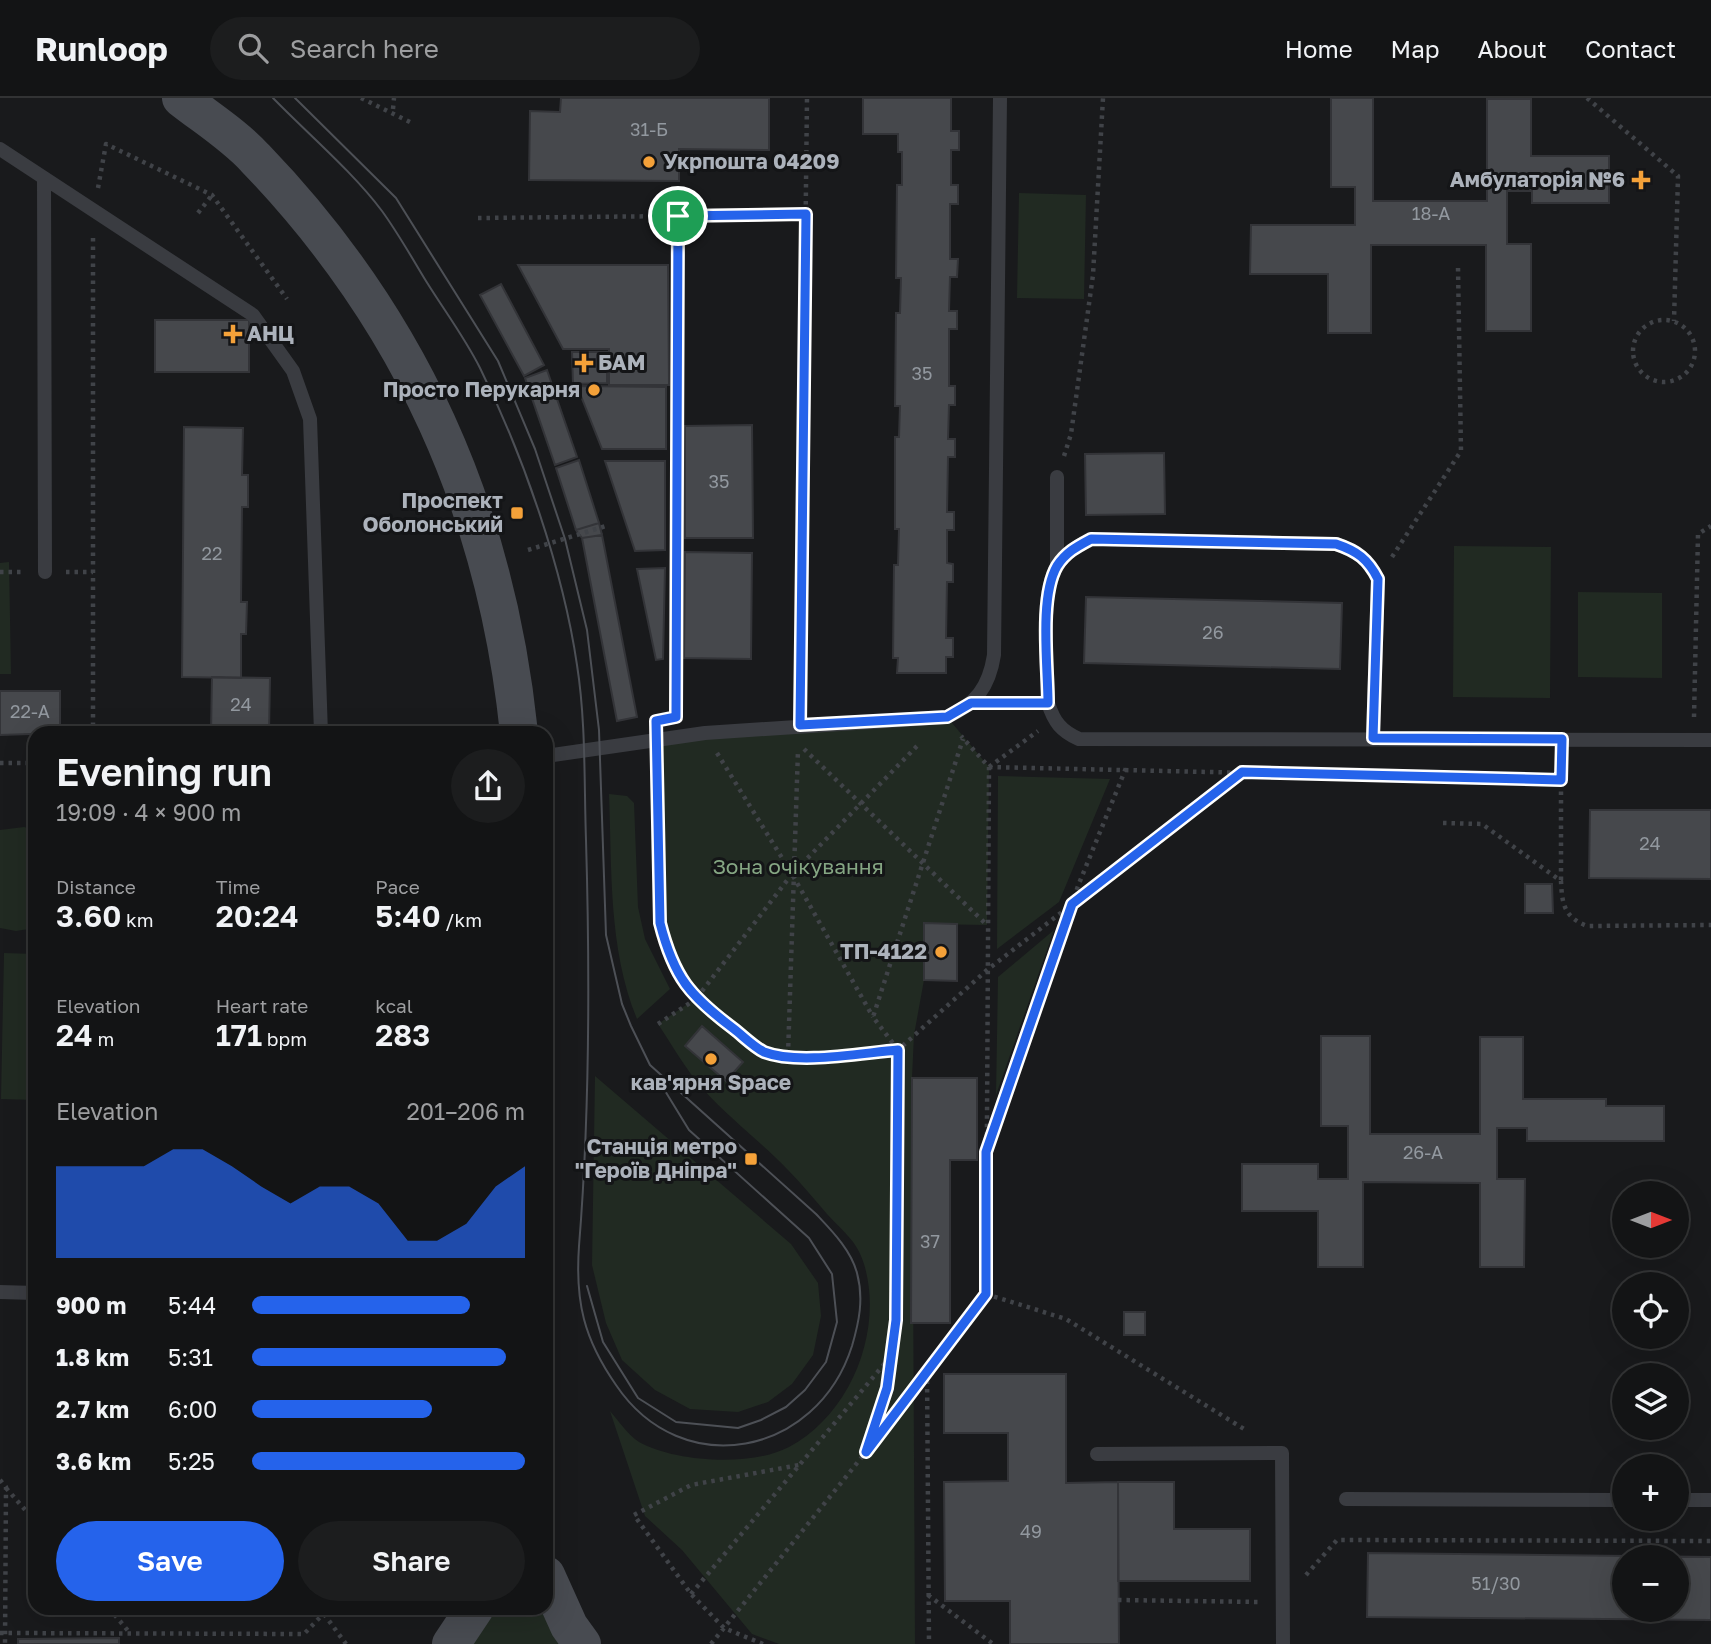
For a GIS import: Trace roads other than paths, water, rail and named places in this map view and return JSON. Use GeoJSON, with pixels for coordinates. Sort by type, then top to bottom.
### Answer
{"type":"FeatureCollection","features":[{"type":"Feature","properties":{"kind":"main road"},"geometry":{"type":"LineString","coordinates":[[181,98],[254,156],[317,228],[376,308],[423,388],[470,504],[493,574],[510,658],[518,726]]}},
{"type":"Feature","properties":{"kind":"main road"},"geometry":{"type":"LineString","coordinates":[[553,1591],[569,1626],[582,1644]]}},
{"type":"Feature","properties":{"kind":"main road"},"geometry":{"type":"LineString","coordinates":[[451,1644],[470,1615]]}},
{"type":"Feature","properties":{"kind":"lane"},"geometry":{"type":"LineString","coordinates":[[553,755],[705,733],[947,717],[981,694],[991,676],[994,655],[1000,98]]}},
{"type":"Feature","properties":{"kind":"lane"},"geometry":{"type":"LineString","coordinates":[[0,149],[93,213],[253,315],[293,370],[310,419],[321,726]]}},
{"type":"Feature","properties":{"kind":"lane"},"geometry":{"type":"LineString","coordinates":[[44,179],[45,572]]}},
{"type":"Feature","properties":{"kind":"lane"},"geometry":{"type":"LineString","coordinates":[[1057,477],[1057,566]]}},
{"type":"Feature","properties":{"kind":"lane"},"geometry":{"type":"LineString","coordinates":[[1373,738],[1378,579],[1370,564],[1355,551],[1336,544],[1091,539],[1070,550],[1057,566],[1048,590],[1048,703],[1053,721],[1065,733],[1079,739],[1711,740]]}},
{"type":"Feature","properties":{"kind":"lane"},"geometry":{"type":"LineString","coordinates":[[0,1292],[28,1293]]}},
{"type":"Feature","properties":{"kind":"lane"},"geometry":{"type":"LineString","coordinates":[[1097,1454],[1282,1453],[1283,1644]]}},
{"type":"Feature","properties":{"kind":"lane"},"geometry":{"type":"LineString","coordinates":[[1346,1499],[1612,1500]]}},
{"type":"Feature","properties":{"kind":"lane"},"geometry":{"type":"LineString","coordinates":[[1689,1500],[1711,1500]]}},
{"type":"Feature","properties":{"kind":"tram line"},"geometry":{"type":"LineString","coordinates":[[273,98],[344,167],[382,211],[468,346],[496,402],[526,475],[562,590],[577,665],[584,752],[588,1043],[578,1266],[581,1302],[589,1336],[616,1385],[644,1416],[676,1436],[710,1445],[746,1444],[779,1433],[810,1412],[835,1383],[852,1346],[859,1319],[860,1301],[854,1265],[840,1241],[816,1214],[650,1065],[631,1026],[622,1004],[606,935],[599,730],[587,630],[565,539],[535,449],[498,361],[396,198],[295,98]]}},
{"type":"Feature","properties":{"kind":"tram line"},"geometry":{"type":"LineString","coordinates":[[587,1286],[603,1342],[638,1398],[676,1422],[738,1428],[761,1420],[786,1407],[805,1390],[826,1362],[837,1322],[832,1274],[809,1238],[689,1130],[659,1081]]}},
{"type":"Feature","properties":{"kind":"place","name":"Укрпошта 04209"},"geometry":{"type":"Point","coordinates":[649,162]}},
{"type":"Feature","properties":{"kind":"place","name":"Амбулаторія №6"},"geometry":{"type":"Point","coordinates":[1641,180]}},
{"type":"Feature","properties":{"kind":"place","name":"АНЦ"},"geometry":{"type":"Point","coordinates":[233,334]}},
{"type":"Feature","properties":{"kind":"place","name":"БАМ"},"geometry":{"type":"Point","coordinates":[584,363]}},
{"type":"Feature","properties":{"kind":"place","name":"Просто Перукарня"},"geometry":{"type":"Point","coordinates":[594,390]}},
{"type":"Feature","properties":{"kind":"place","name":"Проспект Оболонський"},"geometry":{"type":"Point","coordinates":[517,513]}},
{"type":"Feature","properties":{"kind":"place","name":"ТП-4122"},"geometry":{"type":"Point","coordinates":[941,952]}},
{"type":"Feature","properties":{"kind":"place","name":"кав'ярня Space"},"geometry":{"type":"Point","coordinates":[711,1059]}},
{"type":"Feature","properties":{"kind":"place","name":"Станція метро \"Героїв Дніпра\""},"geometry":{"type":"Point","coordinates":[751,1159]}},
{"type":"Feature","properties":{"kind":"park label","name":"Зона очікування"},"geometry":{"type":"Point","coordinates":[798,867]}}]}
